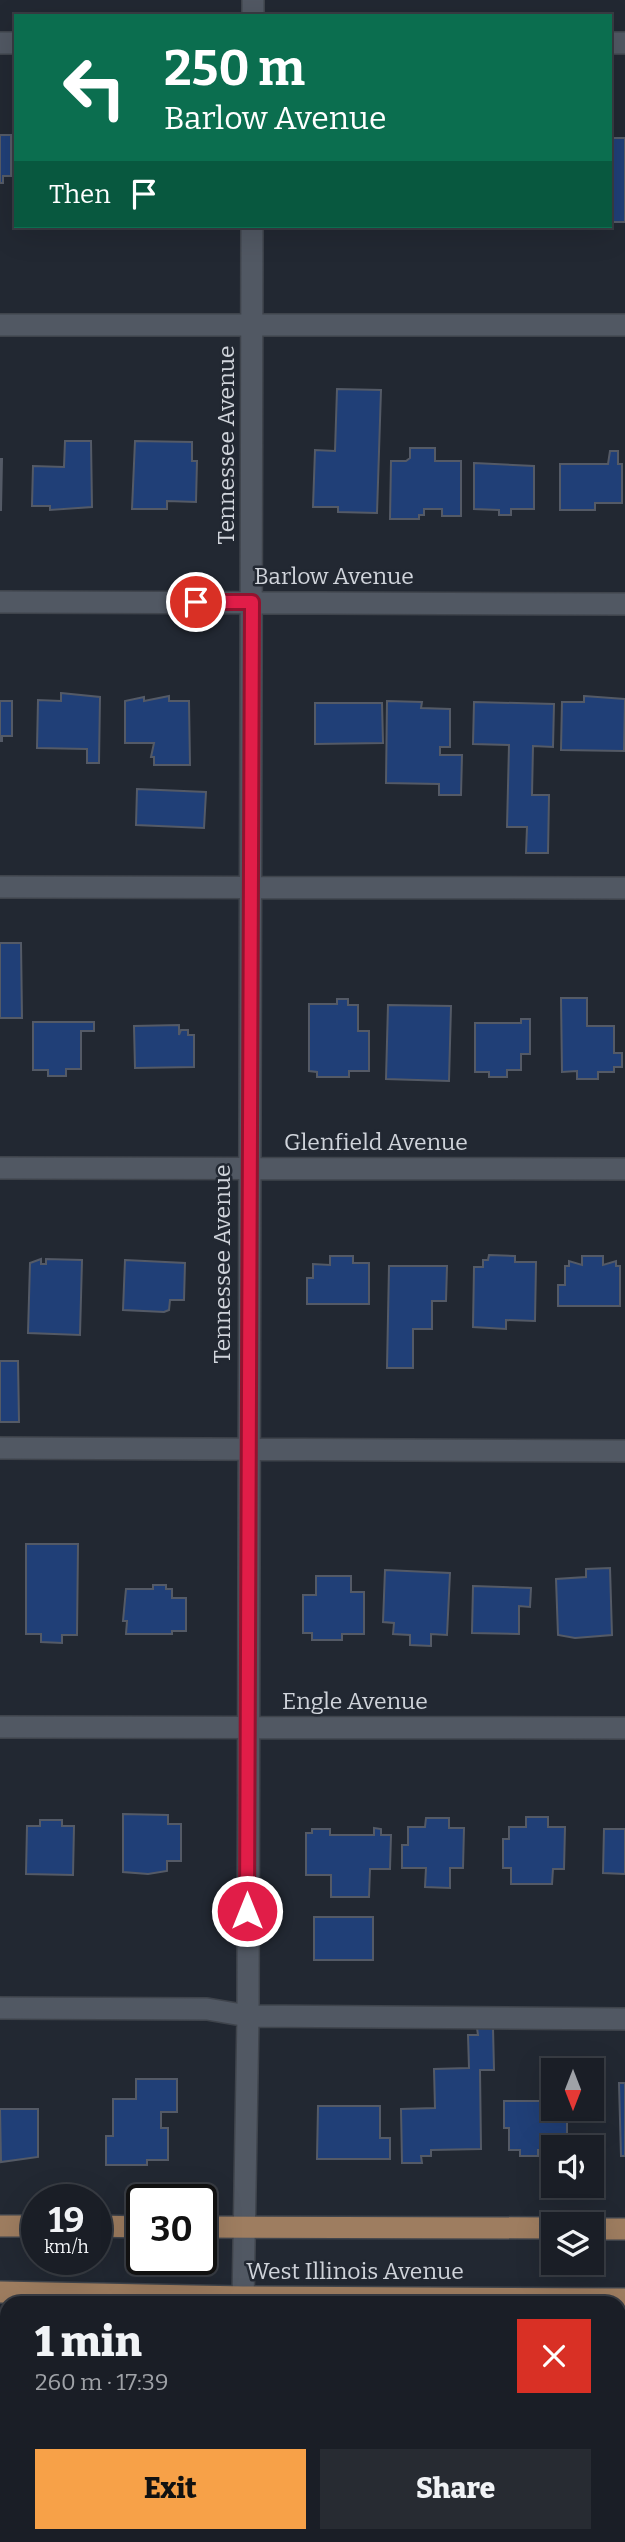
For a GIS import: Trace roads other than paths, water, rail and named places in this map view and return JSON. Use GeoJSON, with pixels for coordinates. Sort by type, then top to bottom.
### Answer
{"type":"FeatureCollection","features":[{"type":"Feature","properties":{"kind":"main road"},"geometry":{"type":"LineString","coordinates":[[0,2226],[21,2226]]}},
{"type":"Feature","properties":{"kind":"main road","name":"West Illinois Avenue"},"geometry":{"type":"LineString","coordinates":[[217,2227],[541,2228]]}},
{"type":"Feature","properties":{"kind":"main road"},"geometry":{"type":"LineString","coordinates":[[604,2229],[625,2229]]}},
{"type":"Feature","properties":{"kind":"main road","name":"West Illinois Avenue"},"geometry":{"type":"LineString","coordinates":[[0,2292],[122,2296]]}},
{"type":"Feature","properties":{"kind":"street","name":"Tennessee Avenue"},"geometry":{"type":"LineString","coordinates":[[243,2296],[248,2017],[253,228]]}},
{"type":"Feature","properties":{"kind":"street"},"geometry":{"type":"LineString","coordinates":[[0,325],[625,325]]}},
{"type":"Feature","properties":{"kind":"street","name":"Barlow Avenue"},"geometry":{"type":"LineString","coordinates":[[0,602],[625,604]]}},
{"type":"Feature","properties":{"kind":"street"},"geometry":{"type":"LineString","coordinates":[[0,887],[625,888]]}},
{"type":"Feature","properties":{"kind":"street","name":"Glenfield Avenue"},"geometry":{"type":"LineString","coordinates":[[0,1168],[625,1169]]}},
{"type":"Feature","properties":{"kind":"street"},"geometry":{"type":"LineString","coordinates":[[0,1448],[625,1451]]}},
{"type":"Feature","properties":{"kind":"street","name":"Engle Avenue"},"geometry":{"type":"LineString","coordinates":[[0,1727],[625,1728]]}},
{"type":"Feature","properties":{"kind":"street"},"geometry":{"type":"LineString","coordinates":[[0,2008],[207,2009],[248,2017],[625,2019]]}}]}
